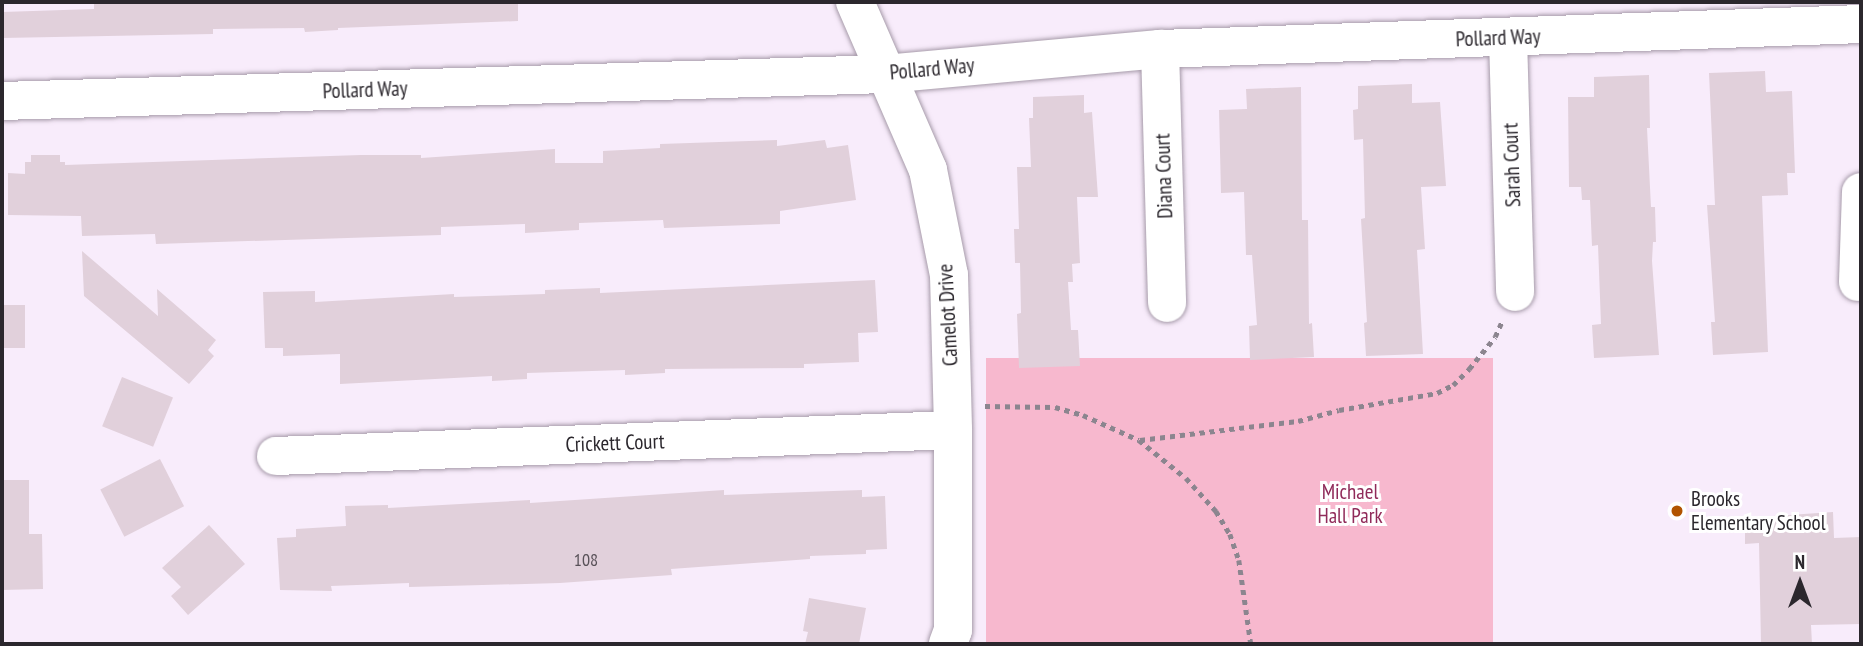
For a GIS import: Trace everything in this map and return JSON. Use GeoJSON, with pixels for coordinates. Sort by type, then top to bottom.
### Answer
{"type":"FeatureCollection","features":[{"type":"Feature","properties":{"kind":"street","name":"Camelot Drive"},"geometry":{"type":"LineString","coordinates":[[855,2],[929,170],[946,262],[964,418],[953,630],[948,644]]}},
{"type":"Feature","properties":{"kind":"street","name":"Pollard Way"},"geometry":{"type":"LineString","coordinates":[[2,101],[885,74],[1160,49],[1861,24]]}},
{"type":"Feature","properties":{"kind":"street","name":"Sarah Court"},"geometry":{"type":"LineString","coordinates":[[1508,37],[1516,292]]}},
{"type":"Feature","properties":{"kind":"street","name":"Diana Court"},"geometry":{"type":"LineString","coordinates":[[1160,49],[1167,303]]}},
{"type":"Feature","properties":{"kind":"street"},"geometry":{"type":"LineString","coordinates":[[1858,282],[1861,192]]}},
{"type":"Feature","properties":{"kind":"street","name":"Crickett Court"},"geometry":{"type":"LineString","coordinates":[[276,456],[964,418]]}},
{"type":"Feature","properties":{"kind":"path"},"geometry":{"type":"LineString","coordinates":[[1139,440],[1265,426],[1437,393],[1453,385],[1495,337],[1516,292]]}},
{"type":"Feature","properties":{"kind":"path"},"geometry":{"type":"LineString","coordinates":[[964,418],[1055,407],[1112,427],[1139,440],[1186,478],[1216,511],[1230,534],[1239,561],[1251,644]]}},
{"type":"Feature","properties":{"kind":"green space","name":"Michael Hall Park"},"geometry":{"type":"Polygon","coordinates":[[[986,358],[1493,358],[1493,644],[986,644],[986,358]]]}},
{"type":"Feature","properties":{"kind":"building"},"geometry":{"type":"Polygon","coordinates":[[[94,2],[518,2],[518,21],[338,28],[305,32],[304,28],[213,29],[213,34],[2,38],[2,12],[94,9],[94,2]]]}},
{"type":"Feature","properties":{"kind":"building"},"geometry":{"type":"Polygon","coordinates":[[[1765,71],[1766,92],[1792,91],[1795,173],[1787,173],[1788,195],[1762,196],[1768,352],[1713,355],[1711,322],[1715,322],[1707,205],[1715,205],[1709,73],[1765,71]]]}},
{"type":"Feature","properties":{"kind":"building"},"geometry":{"type":"Polygon","coordinates":[[[1649,75],[1650,128],[1647,128],[1651,207],[1655,207],[1656,242],[1653,242],[1652,261],[1659,355],[1594,358],[1592,325],[1601,324],[1598,245],[1592,246],[1590,200],[1582,200],[1581,187],[1569,187],[1568,97],[1594,97],[1594,77],[1649,75]]]}},
{"type":"Feature","properties":{"kind":"building"},"geometry":{"type":"Polygon","coordinates":[[[1412,84],[1412,103],[1440,102],[1446,186],[1421,187],[1425,249],[1417,250],[1423,354],[1366,356],[1364,323],[1367,322],[1361,219],[1365,218],[1363,139],[1354,140],[1353,110],[1358,109],[1358,86],[1412,84]]]}},
{"type":"Feature","properties":{"kind":"building"},"geometry":{"type":"Polygon","coordinates":[[[1301,87],[1302,220],[1308,220],[1309,324],[1312,323],[1314,357],[1250,360],[1249,326],[1257,325],[1252,255],[1246,255],[1244,192],[1221,193],[1219,110],[1247,109],[1246,89],[1301,87]]]}},
{"type":"Feature","properties":{"kind":"building"},"geometry":{"type":"Polygon","coordinates":[[[1084,95],[1084,113],[1092,112],[1098,197],[1077,197],[1080,263],[1072,264],[1073,282],[1068,282],[1071,330],[1078,330],[1080,366],[1019,368],[1017,314],[1021,313],[1020,263],[1015,263],[1014,229],[1019,229],[1017,167],[1031,167],[1029,118],[1033,118],[1033,97],[1084,95]]]}},
{"type":"Feature","properties":{"kind":"building"},"geometry":{"type":"Polygon","coordinates":[[[777,140],[777,146],[825,140],[827,148],[848,145],[856,200],[780,211],[780,224],[664,228],[663,220],[579,223],[579,230],[525,233],[525,224],[441,227],[441,235],[156,244],[155,234],[82,236],[81,216],[8,215],[8,173],[25,174],[25,162],[31,162],[31,155],[60,155],[60,162],[65,162],[65,165],[361,155],[421,155],[421,158],[555,149],[555,163],[603,163],[603,151],[660,148],[660,144],[777,140]]]}},
{"type":"Feature","properties":{"kind":"building"},"geometry":{"type":"Polygon","coordinates":[[[82,251],[158,316],[157,289],[216,340],[208,350],[214,356],[189,384],[84,296],[82,251]]]}},
{"type":"Feature","properties":{"kind":"building"},"geometry":{"type":"Polygon","coordinates":[[[875,280],[878,332],[858,333],[859,362],[804,364],[804,368],[665,369],[665,373],[625,375],[625,370],[527,373],[527,379],[492,381],[492,376],[340,384],[340,354],[283,356],[283,348],[265,348],[263,292],[315,291],[315,302],[454,294],[454,297],[545,294],[545,290],[600,288],[600,293],[875,280]]]}},
{"type":"Feature","properties":{"kind":"building"},"geometry":{"type":"Polygon","coordinates":[[[2,305],[25,305],[25,348],[2,348],[2,305]]]}},
{"type":"Feature","properties":{"kind":"building"},"geometry":{"type":"Polygon","coordinates":[[[122,377],[173,398],[153,447],[102,426],[122,377]]]}},
{"type":"Feature","properties":{"kind":"building"},"geometry":{"type":"Polygon","coordinates":[[[160,459],[184,506],[124,537],[100,489],[160,459]]]}},
{"type":"Feature","properties":{"kind":"building"},"geometry":{"type":"Polygon","coordinates":[[[2,480],[29,480],[29,534],[42,534],[43,589],[2,590],[2,480]]]}},
{"type":"Feature","properties":{"kind":"building"},"geometry":{"type":"Polygon","coordinates":[[[724,490],[724,495],[862,490],[862,497],[885,496],[887,549],[866,550],[866,554],[810,556],[810,559],[671,569],[672,575],[560,583],[409,587],[409,583],[331,586],[332,591],[280,590],[277,538],[296,537],[296,529],[346,526],[345,506],[388,505],[388,508],[530,500],[530,503],[724,490]]]}},
{"type":"Feature","properties":{"kind":"building"},"geometry":{"type":"Polygon","coordinates":[[[1833,512],[1834,538],[1861,537],[1861,624],[1811,625],[1812,644],[1761,644],[1759,543],[1745,544],[1745,518],[1833,512]]]}},
{"type":"Feature","properties":{"kind":"building"},"geometry":{"type":"Polygon","coordinates":[[[209,525],[245,564],[188,615],[171,596],[181,587],[162,568],[209,525]]]}},
{"type":"Feature","properties":{"kind":"building"},"geometry":{"type":"Polygon","coordinates":[[[809,598],[866,608],[859,644],[805,644],[808,632],[803,631],[809,598]]]}},
{"type":"Feature","properties":{"kind":"place","name":"Brooks Elementary School"},"geometry":{"type":"Point","coordinates":[1677,511]}}]}
